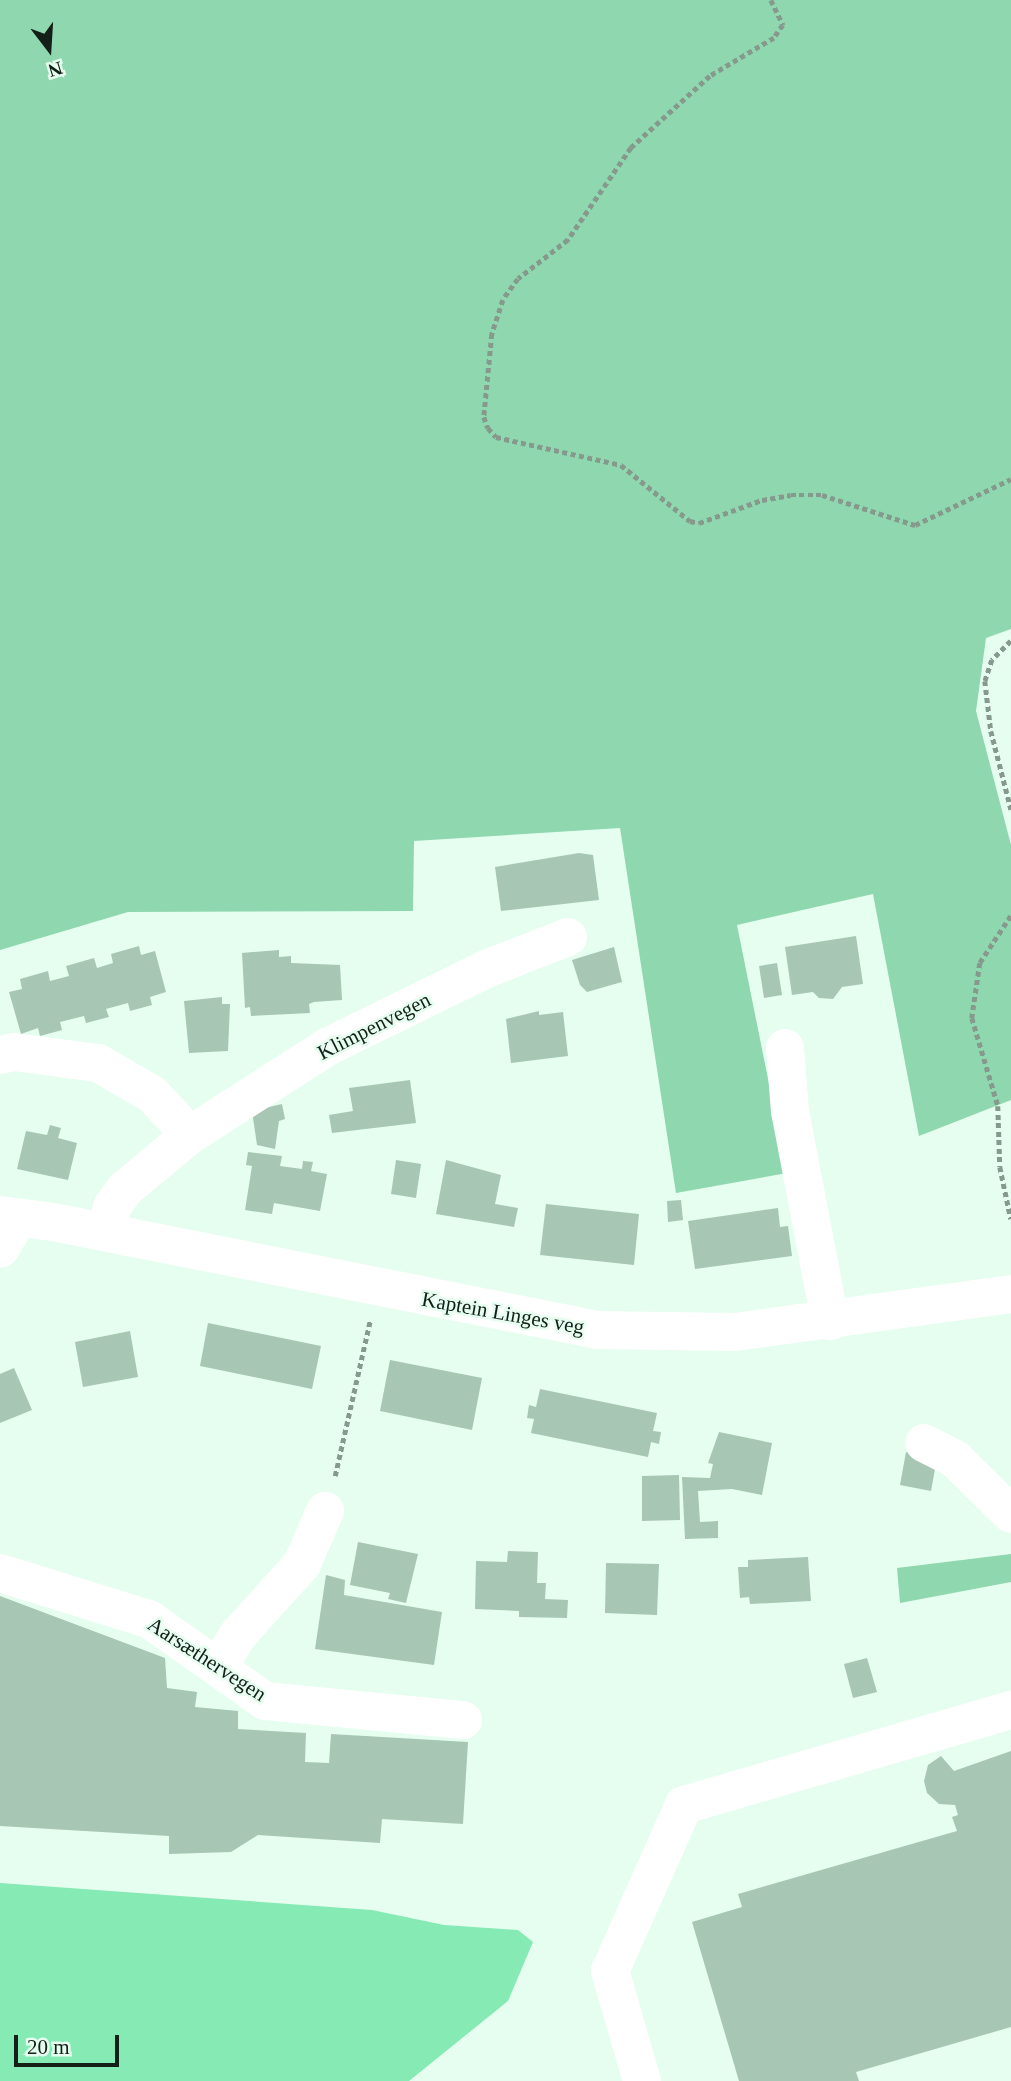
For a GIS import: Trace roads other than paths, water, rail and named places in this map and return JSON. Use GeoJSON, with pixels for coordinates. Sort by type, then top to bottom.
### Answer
{"type":"FeatureCollection","features":[{"type":"Feature","properties":{"kind":"street","name":"Klimpenvegen"},"geometry":{"type":"LineString","coordinates":[[104,1232],[112,1208],[125,1189],[190,1135],[363,1028],[520,954],[568,937]]}},
{"type":"Feature","properties":{"kind":"street"},"geometry":{"type":"LineString","coordinates":[[785,1048],[790,1111],[830,1321]]}},
{"type":"Feature","properties":{"kind":"street"},"geometry":{"type":"LineString","coordinates":[[0,1055],[14,1052],[98,1063],[152,1094],[190,1135]]}},
{"type":"Feature","properties":{"kind":"street","name":"Kaptein Linges veg"},"geometry":{"type":"LineString","coordinates":[[6,1227],[104,1232],[377,1289],[598,1330],[736,1332],[1011,1294]]}},
{"type":"Feature","properties":{"kind":"street"},"geometry":{"type":"LineString","coordinates":[[924,1443],[955,1459],[1011,1514]]}},
{"type":"Feature","properties":{"kind":"street"},"geometry":{"type":"LineString","coordinates":[[218,1668],[237,1636],[302,1564],[325,1511]]}},
{"type":"Feature","properties":{"kind":"street","name":"Aarsæthervegen"},"geometry":{"type":"LineString","coordinates":[[0,1573],[149,1619],[265,1701],[463,1720]]}},
{"type":"Feature","properties":{"kind":"street"},"geometry":{"type":"LineString","coordinates":[[642,2081],[610,1971],[684,1805],[1011,1710]]}}]}
